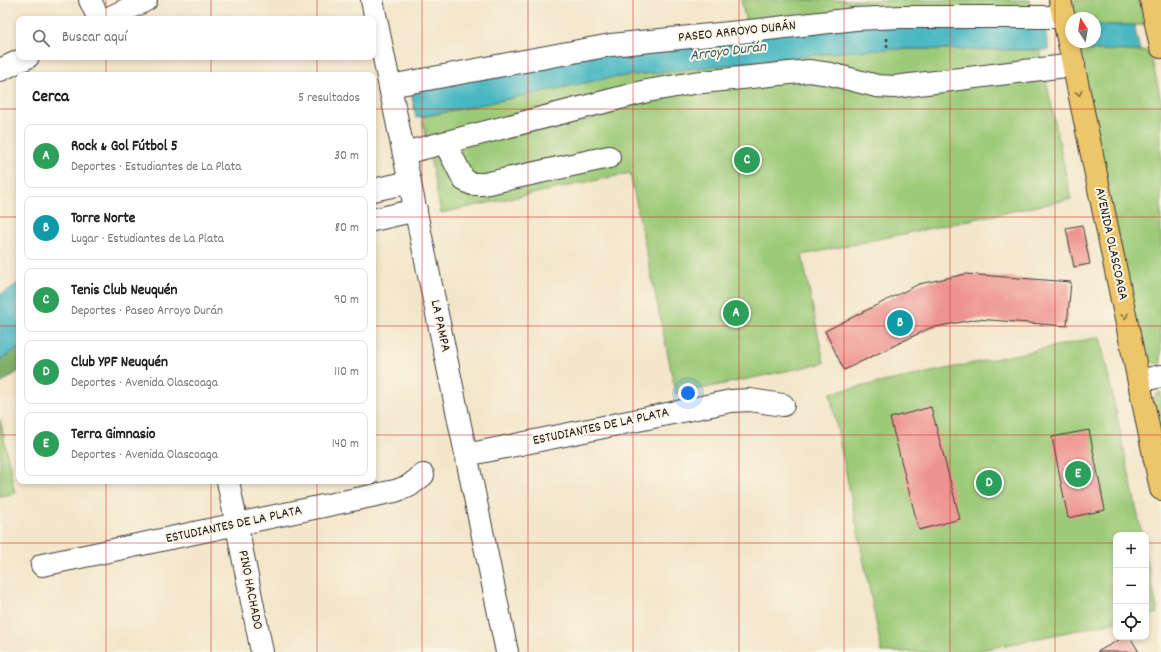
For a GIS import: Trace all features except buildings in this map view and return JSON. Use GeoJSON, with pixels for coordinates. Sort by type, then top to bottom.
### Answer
{"type":"FeatureCollection","features":[{"type":"Feature","properties":{"kind":"main road"},"geometry":{"type":"LineString","coordinates":[[1151,0],[1161,47]]}},
{"type":"Feature","properties":{"kind":"main road","name":"AVENIDA OLASCOAGA"},"geometry":{"type":"LineString","coordinates":[[1062,8],[1161,489]]}},
{"type":"Feature","properties":{"kind":"street"},"geometry":{"type":"LineString","coordinates":[[90,0],[98,16]]}},
{"type":"Feature","properties":{"kind":"street"},"geometry":{"type":"LineString","coordinates":[[113,16],[146,0]]}},
{"type":"Feature","properties":{"kind":"street","name":"LA PAMPA"},"geometry":{"type":"LineString","coordinates":[[372,0],[375,16]]}},
{"type":"Feature","properties":{"kind":"street","name":"PASEO ARROYO DURÁN"},"geometry":{"type":"LineString","coordinates":[[390,86],[592,48],[855,19],[1062,8]]}},
{"type":"Feature","properties":{"kind":"street","name":"LA PAMPA"},"geometry":{"type":"LineString","coordinates":[[376,19],[507,652]]}},
{"type":"Feature","properties":{"kind":"street"},"geometry":{"type":"LineString","coordinates":[[0,70],[22,60]]}},
{"type":"Feature","properties":{"kind":"street"},"geometry":{"type":"LineString","coordinates":[[376,188],[445,143],[647,91],[693,83],[809,71],[830,74],[877,86],[894,87],[1074,65]]}},
{"type":"Feature","properties":{"kind":"street"},"geometry":{"type":"LineString","coordinates":[[445,143],[464,180],[472,184],[484,184],[609,158]]}},
{"type":"Feature","properties":{"kind":"street"},"geometry":{"type":"LineString","coordinates":[[376,178],[407,169]]}},
{"type":"Feature","properties":{"kind":"street"},"geometry":{"type":"LineString","coordinates":[[376,219],[416,210]]}},
{"type":"Feature","properties":{"kind":"street"},"geometry":{"type":"LineString","coordinates":[[1139,381],[1161,376]]}},
{"type":"Feature","properties":{"kind":"street","name":"ESTUDIANTES DE LA PLATA"},"geometry":{"type":"LineString","coordinates":[[466,455],[731,401],[750,400],[782,405]]}},
{"type":"Feature","properties":{"kind":"street","name":"ESTUDIANTES DE LA PLATA"},"geometry":{"type":"LineString","coordinates":[[42,565],[395,491],[409,486],[423,475]]}},
{"type":"Feature","properties":{"kind":"street","name":"PINO HACHADO"},"geometry":{"type":"LineString","coordinates":[[229,484],[262,652]]}},
{"type":"Feature","properties":{"kind":"green space"},"geometry":{"type":"Polygon","coordinates":[[[741,0],[1030,0],[1032,10],[746,22],[741,0]]]}},
{"type":"Feature","properties":{"kind":"green space"},"geometry":{"type":"Polygon","coordinates":[[[1069,0],[1139,0],[1144,25],[1101,25],[1101,12],[1072,12],[1069,0]]]}},
{"type":"Feature","properties":{"kind":"green space"},"geometry":{"type":"Polygon","coordinates":[[[887,49],[1040,50],[1071,199],[802,255],[824,363],[676,394],[630,173],[441,213],[422,117],[608,78],[841,52],[887,49]]]}},
{"type":"Feature","properties":{"kind":"green space"},"geometry":{"type":"Polygon","coordinates":[[[1079,50],[1150,51],[1161,101],[1161,363],[1150,362],[1143,354],[1079,50]]]}},
{"type":"Feature","properties":{"kind":"green space"},"geometry":{"type":"Polygon","coordinates":[[[1100,337],[1141,532],[1113,532],[1113,623],[972,652],[882,652],[830,393],[1100,337]]]}},
{"type":"Feature","properties":{"kind":"green space"},"geometry":{"type":"Polygon","coordinates":[[[16,350],[16,373],[0,384],[0,360],[16,350]]]}},
{"type":"Feature","properties":{"kind":"green space"},"geometry":{"type":"Polygon","coordinates":[[[1161,392],[1161,449],[1152,401],[1157,394],[1161,392]]]}},
{"type":"Feature","properties":{"kind":"green space"},"geometry":{"type":"Polygon","coordinates":[[[0,419],[15,493],[0,497],[0,419]]]}},
{"type":"Feature","properties":{"kind":"green space"},"geometry":{"type":"Polygon","coordinates":[[[1149,570],[1158,613],[1149,615],[1149,570]]]}},
{"type":"Feature","properties":{"kind":"water","name":"Arroyo Durán"},"geometry":{"type":"Polygon","coordinates":[[[856,24],[1044,25],[1049,50],[887,49],[841,52],[608,78],[416,118],[411,91],[609,52],[856,24]]]}},
{"type":"Feature","properties":{"kind":"water"},"geometry":{"type":"Polygon","coordinates":[[[1101,25],[1134,25],[1140,51],[1087,50],[1086,48],[1101,48],[1101,25]]]}},
{"type":"Feature","properties":{"kind":"water"},"geometry":{"type":"Polygon","coordinates":[[[16,285],[16,350],[0,360],[0,295],[16,285]]]}},
{"type":"Feature","properties":{"kind":"place","name":"Tenis Club Neuquén"},"geometry":{"type":"Point","coordinates":[747,160]}},
{"type":"Feature","properties":{"kind":"place","name":"Rock & Gol Fútbol 5"},"geometry":{"type":"Point","coordinates":[736,313]}},
{"type":"Feature","properties":{"kind":"place","name":"Torre Norte"},"geometry":{"type":"Point","coordinates":[900,323]}},
{"type":"Feature","properties":{"kind":"place","name":"Terra Gimnasio"},"geometry":{"type":"Point","coordinates":[1078,474]}},
{"type":"Feature","properties":{"kind":"place","name":"Club YPF Neuquén"},"geometry":{"type":"Point","coordinates":[989,483]}}]}
